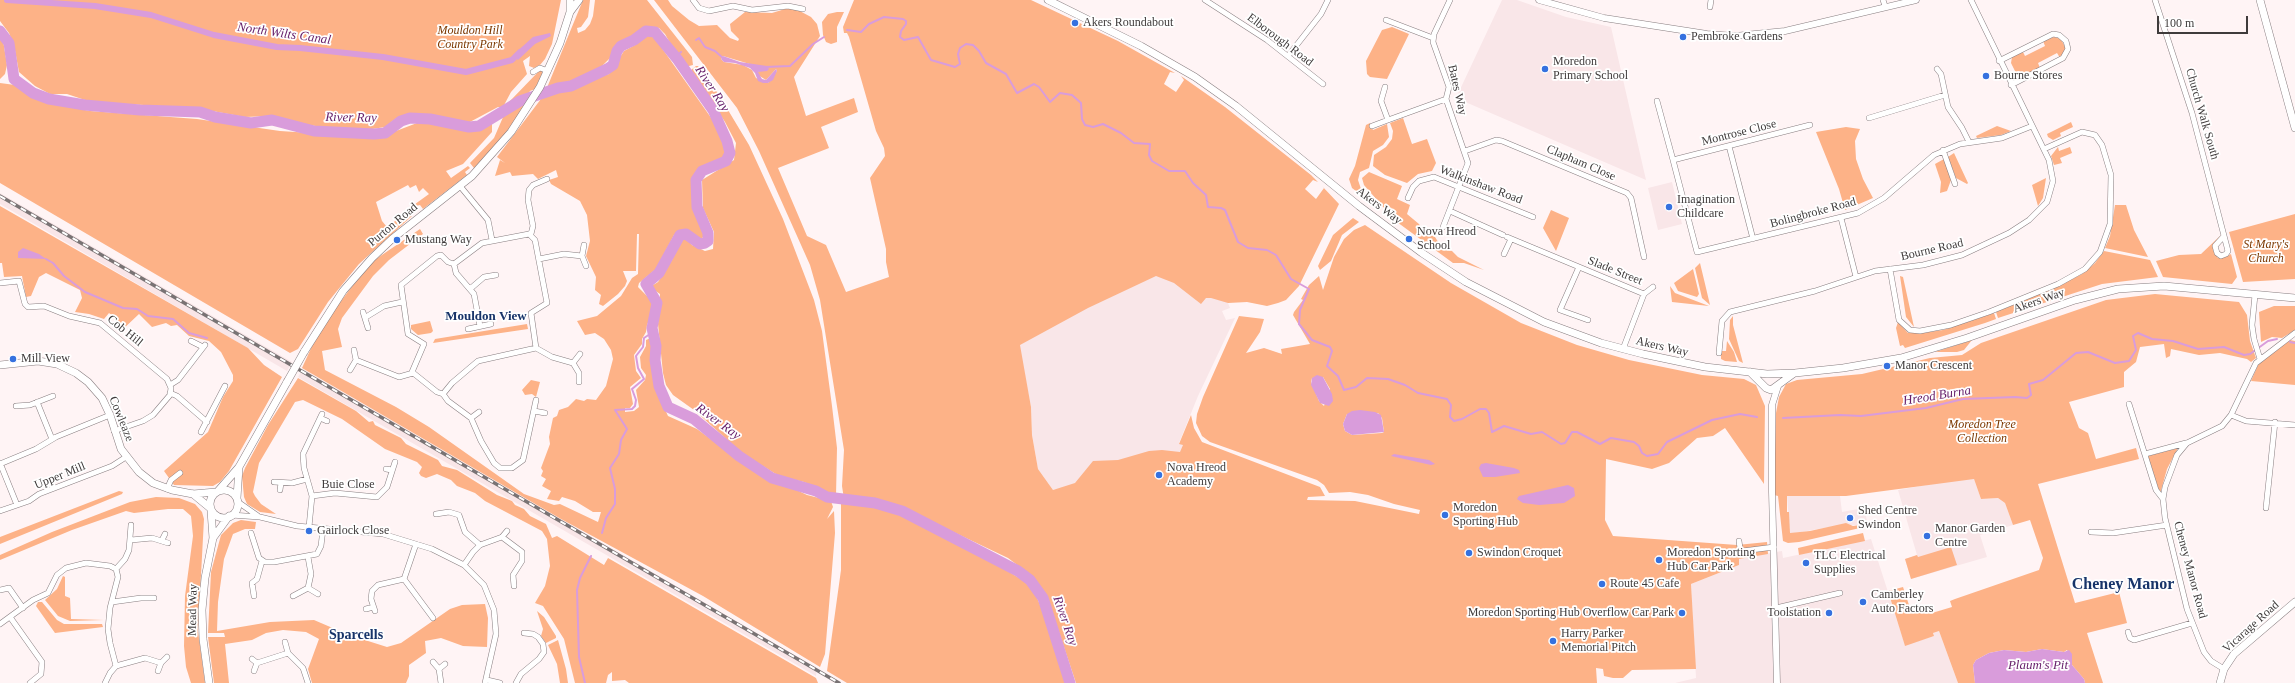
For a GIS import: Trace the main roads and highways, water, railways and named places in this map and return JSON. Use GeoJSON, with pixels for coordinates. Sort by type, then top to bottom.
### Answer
{"type":"FeatureCollection","features":[{"type":"Feature","properties":{"kind":"main road","name":"Purton Road"},"geometry":{"type":"LineString","coordinates":[[570,0],[570,12]]}},
{"type":"Feature","properties":{"kind":"main road","name":"Purton Road"},"geometry":{"type":"LineString","coordinates":[[217,491],[240,467],[304,352],[343,291],[372,258],[392,239],[460,186],[500,146],[540,87],[548,71],[570,12],[579,0]]}},
{"type":"Feature","properties":{"kind":"main road","name":"Akers Way"},"geometry":{"type":"LineString","coordinates":[[1048,0],[1141,46],[1194,77],[1236,106],[1360,206],[1427,256],[1466,282],[1544,322],[1623,349],[1698,366],[1769,374],[1795,373],[1901,358],[1967,338],[2086,297],[2118,289],[2164,286],[2295,298]]}},
{"type":"Feature","properties":{"kind":"main road"},"geometry":{"type":"LineString","coordinates":[[2260,0],[2295,128]]}},
{"type":"Feature","properties":{"kind":"main road","name":"Cowleaze"},"geometry":{"type":"LineString","coordinates":[[0,365],[38,361],[70,369],[94,388],[104,402],[110,415],[114,431],[126,457],[144,476],[167,489],[193,494],[217,491]]}},
{"type":"Feature","properties":{"kind":"main road"},"geometry":{"type":"LineString","coordinates":[[1749,372],[1764,386]]}},
{"type":"Feature","properties":{"kind":"main road","name":"Akers Way"},"geometry":{"type":"LineString","coordinates":[[1764,386],[1771,390],[1795,373]]}},
{"type":"Feature","properties":{"kind":"main road"},"geometry":{"type":"LineString","coordinates":[[1764,386],[1763,378],[1769,374],[1778,378],[1778,385]]}},
{"type":"Feature","properties":{"kind":"main road","name":"Purton Road"},"geometry":{"type":"LineString","coordinates":[[237,500],[240,467]]}},
{"type":"Feature","properties":{"kind":"main road"},"geometry":{"type":"LineString","coordinates":[[217,491],[229,491],[237,500],[237,509],[230,516],[219,517],[211,509],[210,498],[217,491]]}},
{"type":"Feature","properties":{"kind":"main road","name":"Cowleaze"},"geometry":{"type":"LineString","coordinates":[[193,494],[211,509]]}},
{"type":"Feature","properties":{"kind":"main road","name":"Mead Way"},"geometry":{"type":"LineString","coordinates":[[209,683],[204,646],[202,610],[205,578],[213,538],[211,509]]}},
{"type":"Feature","properties":{"kind":"main road","name":"Mead Way"},"geometry":{"type":"LineString","coordinates":[[213,538],[230,516]]}},
{"type":"Feature","properties":{"kind":"main road","name":"Vicarage Road"},"geometry":{"type":"LineString","coordinates":[[2220,683],[2224,669],[2238,650],[2295,602]]}},
{"type":"Feature","properties":{"kind":"water"},"geometry":{"type":"Polygon","coordinates":[[[550,33],[551,36],[535,44],[518,60],[513,55],[533,37],[550,33]]]}},
{"type":"Feature","properties":{"kind":"water"},"geometry":{"type":"Polygon","coordinates":[[[723,56],[740,62],[767,66],[769,69],[767,71],[758,72],[762,79],[766,80],[776,69],[777,71],[773,80],[768,83],[763,83],[758,81],[755,73],[750,68],[735,63],[724,62],[721,59],[723,56]]]}},
{"type":"Feature","properties":{"kind":"water"},"geometry":{"type":"Polygon","coordinates":[[[23,248],[39,254],[46,259],[18,258],[18,252],[23,248]]]}},
{"type":"Feature","properties":{"kind":"water"},"geometry":{"type":"Polygon","coordinates":[[[1317,375],[1323,377],[1332,394],[1333,401],[1329,406],[1320,403],[1311,385],[1312,378],[1317,375]]]}},
{"type":"Feature","properties":{"kind":"water"},"geometry":{"type":"Polygon","coordinates":[[[1360,410],[1375,412],[1381,415],[1384,432],[1352,435],[1345,431],[1343,424],[1347,414],[1352,411],[1360,410]]]}},
{"type":"Feature","properties":{"kind":"water"},"geometry":{"type":"Polygon","coordinates":[[[1394,454],[1429,460],[1435,464],[1431,465],[1391,456],[1394,454]]]}},
{"type":"Feature","properties":{"kind":"water"},"geometry":{"type":"Polygon","coordinates":[[[1486,463],[1514,468],[1519,470],[1520,473],[1495,477],[1483,477],[1479,468],[1481,464],[1486,463]]]}},
{"type":"Feature","properties":{"kind":"water"},"geometry":{"type":"Polygon","coordinates":[[[1568,485],[1574,488],[1575,496],[1564,503],[1539,505],[1523,503],[1517,499],[1519,496],[1568,485]]]}},
{"type":"Feature","properties":{"kind":"water","name":"Plaum's Pit"},"geometry":{"type":"Polygon","coordinates":[[[2042,649],[2064,652],[2069,650],[2072,654],[2072,665],[2084,679],[2085,683],[1975,683],[1973,665],[1976,660],[1989,653],[2004,650],[2026,652],[2042,649]]]}},
{"type":"Feature","properties":{"kind":"waterway","name":"North Wilts Canal"},"geometry":{"type":"LineString","coordinates":[[7,0],[95,6],[151,15],[214,35],[277,47],[383,57],[466,72],[512,60],[520,52]]}},
{"type":"Feature","properties":{"kind":"waterway","name":"Hreod Burna"},"geometry":{"type":"LineString","coordinates":[[847,30],[861,32],[869,24],[884,17],[903,19],[906,21],[906,24],[901,31],[900,37],[904,40],[918,37],[931,60],[955,67],[960,64],[958,54],[960,48],[966,44],[973,45],[979,51],[986,63],[1006,74],[1017,93],[1034,84],[1039,87],[1050,102],[1060,93],[1072,95],[1081,103],[1082,119],[1085,125],[1093,127],[1103,124],[1121,133],[1134,143],[1150,144],[1149,155],[1152,161],[1169,171],[1185,171],[1193,183],[1206,195],[1208,207],[1221,208],[1225,210],[1238,242],[1248,248],[1267,250],[1276,255],[1291,279],[1309,289],[1300,310],[1299,324],[1312,340],[1330,347],[1332,351],[1327,366],[1338,376],[1344,390],[1356,387],[1367,378],[1388,379],[1405,385],[1418,393],[1447,399],[1451,405],[1450,417],[1454,421],[1462,419],[1480,409],[1486,409],[1489,413],[1492,432],[1504,426],[1531,434],[1542,432],[1561,444],[1565,443],[1572,432],[1577,432],[1600,444],[1611,438],[1634,442],[1639,446],[1642,453],[1647,456],[1658,454],[1667,442],[1712,420],[1740,414],[1757,417]]}},
{"type":"Feature","properties":{"kind":"waterway","name":"River Ray"},"geometry":{"type":"LineString","coordinates":[[0,31],[9,43],[14,79],[33,93],[49,99],[85,105],[140,110],[200,112],[215,117],[251,123],[272,120],[314,131],[374,134],[385,133],[401,121],[410,118],[430,119],[469,127],[479,126],[520,101],[558,88],[571,86],[607,69],[613,65],[617,51],[621,46],[634,40],[646,31],[655,32],[678,60],[713,110],[727,141],[730,153],[726,161],[702,171],[696,180],[697,207],[708,233],[708,241],[700,244],[686,234],[680,235],[659,273],[646,284],[657,303],[652,328],[656,346],[655,360],[659,386],[668,407],[694,419],[739,456],[772,478],[816,491],[827,497],[875,503],[902,511],[1018,571],[1030,580],[1043,598],[1070,683]]}},
{"type":"Feature","properties":{"kind":"waterway","name":"Hreod Burna"},"geometry":{"type":"LineString","coordinates":[[765,67],[790,66],[813,44],[824,37]]}},
{"type":"Feature","properties":{"kind":"waterway","name":"Hreod Burna"},"geometry":{"type":"LineString","coordinates":[[696,40],[699,38],[705,47],[715,51],[724,59]]}},
{"type":"Feature","properties":{"kind":"waterway","name":"Hreod Burna"},"geometry":{"type":"LineString","coordinates":[[675,57],[681,52]]}},
{"type":"Feature","properties":{"kind":"waterway"},"geometry":{"type":"LineString","coordinates":[[46,259],[53,263],[64,276],[85,292],[123,308],[137,309],[148,316],[173,319],[189,333],[207,338]]}},
{"type":"Feature","properties":{"kind":"waterway"},"geometry":{"type":"LineString","coordinates":[[602,533],[606,518],[615,504],[615,489],[610,468],[619,454],[621,440],[627,429],[615,410],[632,409],[635,406],[636,400],[632,389],[644,379],[638,368],[636,356],[643,347],[644,338],[653,332]]}},
{"type":"Feature","properties":{"kind":"waterway","name":"Hreod Burna"},"geometry":{"type":"LineString","coordinates":[[1783,418],[1840,415],[1861,416],[1926,408],[1963,399],[2027,398],[2031,395],[2029,384],[2043,380],[2076,353],[2088,352],[2115,363],[2129,361],[2136,350],[2133,336],[2138,333],[2152,339],[2173,341],[2198,349],[2224,347],[2244,355],[2250,354],[2268,341],[2277,339]]}},
{"type":"Feature","properties":{"kind":"waterway","name":"Hreod Burna"},"geometry":{"type":"LineString","coordinates":[[2290,342],[2295,343]]}},
{"type":"Feature","properties":{"kind":"waterway"},"geometry":{"type":"LineString","coordinates":[[585,683],[579,657],[577,590],[580,578],[591,556]]}},
{"type":"Feature","properties":{"kind":"railway"},"geometry":{"type":"LineString","coordinates":[[0,196],[839,683]]}},
{"type":"Feature","properties":{"kind":"place","name":"Akers Roundabout"},"geometry":{"type":"Point","coordinates":[1075,23]}},
{"type":"Feature","properties":{"kind":"place","name":"Pembroke Gardens"},"geometry":{"type":"Point","coordinates":[1683,37]}},
{"type":"Feature","properties":{"kind":"place","name":"Moredon Primary School"},"geometry":{"type":"Point","coordinates":[1545,69]}},
{"type":"Feature","properties":{"kind":"place","name":"Bourne Stores"},"geometry":{"type":"Point","coordinates":[1986,76]}},
{"type":"Feature","properties":{"kind":"place","name":"Imagination Childcare"},"geometry":{"type":"Point","coordinates":[1669,207]}},
{"type":"Feature","properties":{"kind":"place","name":"Nova Hreod School"},"geometry":{"type":"Point","coordinates":[1409,239]}},
{"type":"Feature","properties":{"kind":"place","name":"Mustang Way"},"geometry":{"type":"Point","coordinates":[397,240]}},
{"type":"Feature","properties":{"kind":"place","name":"Mill View"},"geometry":{"type":"Point","coordinates":[13,359]}},
{"type":"Feature","properties":{"kind":"place","name":"Manor Crescent"},"geometry":{"type":"Point","coordinates":[1887,366]}},
{"type":"Feature","properties":{"kind":"place","name":"Nova Hreod Academy"},"geometry":{"type":"Point","coordinates":[1159,475]}},
{"type":"Feature","properties":{"kind":"place","name":"Moredon Sporting Hub"},"geometry":{"type":"Point","coordinates":[1445,515]}},
{"type":"Feature","properties":{"kind":"place","name":"Shed Centre Swindon"},"geometry":{"type":"Point","coordinates":[1850,518]}},
{"type":"Feature","properties":{"kind":"place","name":"Gairlock Close"},"geometry":{"type":"Point","coordinates":[309,531]}},
{"type":"Feature","properties":{"kind":"place","name":"Manor Garden Centre"},"geometry":{"type":"Point","coordinates":[1927,536]}},
{"type":"Feature","properties":{"kind":"place","name":"Swindon Croquet"},"geometry":{"type":"Point","coordinates":[1469,553]}},
{"type":"Feature","properties":{"kind":"place","name":"Moredon Sporting Hub Car Park"},"geometry":{"type":"Point","coordinates":[1659,560]}},
{"type":"Feature","properties":{"kind":"place","name":"TLC Electrical Supplies"},"geometry":{"type":"Point","coordinates":[1806,563]}},
{"type":"Feature","properties":{"kind":"place","name":"Route 45 Cafe"},"geometry":{"type":"Point","coordinates":[1602,584]}},
{"type":"Feature","properties":{"kind":"place","name":"Camberley Auto Factors"},"geometry":{"type":"Point","coordinates":[1863,602]}},
{"type":"Feature","properties":{"kind":"place","name":"Moredon Sporting Hub Overflow Car Park"},"geometry":{"type":"Point","coordinates":[1682,613]}},
{"type":"Feature","properties":{"kind":"place","name":"Toolstation"},"geometry":{"type":"Point","coordinates":[1829,613]}},
{"type":"Feature","properties":{"kind":"place","name":"Harry Parker Memorial Pitch"},"geometry":{"type":"Point","coordinates":[1553,641]}},
{"type":"Feature","properties":{"kind":"district","name":"Mouldon View"},"geometry":{"type":"Point","coordinates":[486,317]}},
{"type":"Feature","properties":{"kind":"district","name":"Cheney Manor"},"geometry":{"type":"Point","coordinates":[2123,585]}},
{"type":"Feature","properties":{"kind":"district","name":"Sparcells"},"geometry":{"type":"Point","coordinates":[356,635]}},
{"type":"Feature","properties":{"kind":"park label","name":"Mouldon Hill Country Park"},"geometry":{"type":"Point","coordinates":[470,38]}},
{"type":"Feature","properties":{"kind":"park label","name":"St Mary's Church"},"geometry":{"type":"Point","coordinates":[2266,252]}},
{"type":"Feature","properties":{"kind":"park label","name":"Moredon Tree Collection"},"geometry":{"type":"Point","coordinates":[1982,432]}}]}
